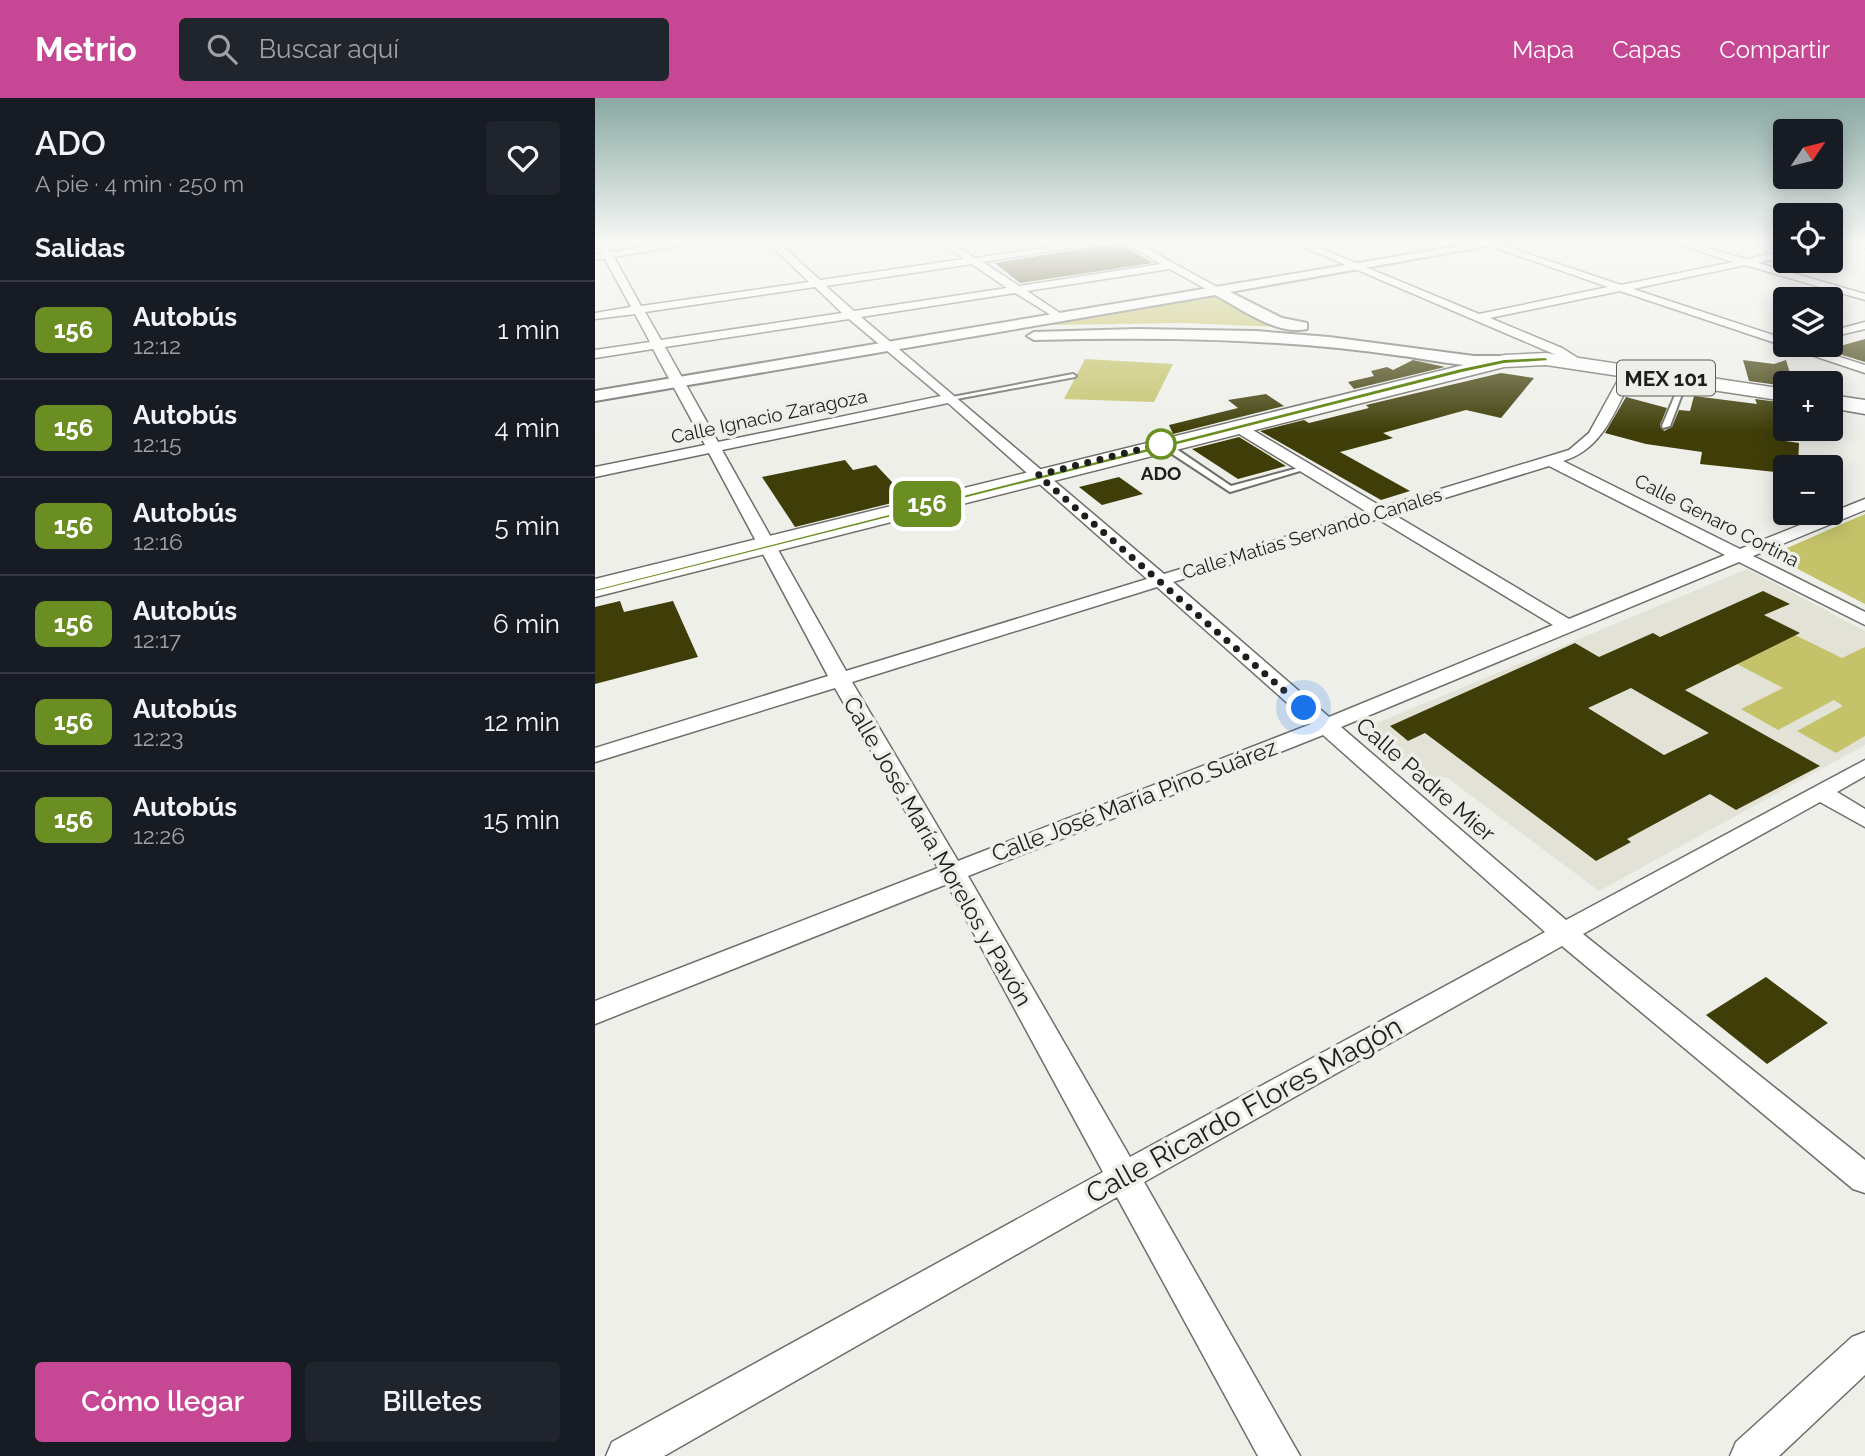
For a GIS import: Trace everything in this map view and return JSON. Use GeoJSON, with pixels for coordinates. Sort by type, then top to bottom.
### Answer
{"type":"FeatureCollection","features":[{"type":"Feature","properties":{"kind":"main road","name":"MEX 101"},"geometry":{"type":"LineString","coordinates":[[595,589],[1236,426],[1450,356],[1546,359],[1773,393]]}},
{"type":"Feature","properties":{"kind":"main road"},"geometry":{"type":"LineString","coordinates":[[1843,404],[1865,407]]}},
{"type":"Feature","properties":{"kind":"street","name":"Calle José María Morelos y Pavón"},"geometry":{"type":"LineString","coordinates":[[636,305],[840,679],[952,871],[1280,1456]]}},
{"type":"Feature","properties":{"kind":"street"},"geometry":{"type":"LineString","coordinates":[[595,316],[668,305]]}},
{"type":"Feature","properties":{"kind":"street","name":"Calle Padre Mier"},"geometry":{"type":"LineString","coordinates":[[840,305],[951,398],[1566,935],[1865,1179]]}},
{"type":"Feature","properties":{"kind":"street"},"geometry":{"type":"LineString","coordinates":[[595,354],[900,305]]}},
{"type":"Feature","properties":{"kind":"street"},"geometry":{"type":"LineString","coordinates":[[1042,305],[1059,317]]}},
{"type":"Feature","properties":{"kind":"street"},"geometry":{"type":"LineString","coordinates":[[595,396],[1126,305]]}},
{"type":"Feature","properties":{"kind":"street"},"geometry":{"type":"LineString","coordinates":[[1245,305],[1278,322],[1450,356]]}},
{"type":"Feature","properties":{"kind":"street"},"geometry":{"type":"LineString","coordinates":[[1452,305],[1558,351],[1577,363]]}},
{"type":"Feature","properties":{"kind":"street"},"geometry":{"type":"LineString","coordinates":[[1481,317],[1537,305]]}},
{"type":"Feature","properties":{"kind":"street"},"geometry":{"type":"LineString","coordinates":[[1673,305],[1773,339]]}},
{"type":"Feature","properties":{"kind":"street"},"geometry":{"type":"LineString","coordinates":[[1036,330],[1059,317]]}},
{"type":"Feature","properties":{"kind":"street"},"geometry":{"type":"LineString","coordinates":[[1843,331],[1865,325]]}},
{"type":"Feature","properties":{"kind":"street","name":"MEX 101"},"geometry":{"type":"LineString","coordinates":[[945,336],[1036,330],[1182,330],[1293,338],[1450,356]]}},
{"type":"Feature","properties":{"kind":"street","name":"MEX 101"},"geometry":{"type":"LineString","coordinates":[[888,346],[1182,330]]}},
{"type":"Feature","properties":{"kind":"street"},"geometry":{"type":"LineString","coordinates":[[1828,357],[1865,369]]}},
{"type":"Feature","properties":{"kind":"street","name":"Calle Matías Servando Canales"},"geometry":{"type":"LineString","coordinates":[[595,755],[1574,453],[1588,444],[1628,373]]}},
{"type":"Feature","properties":{"kind":"street","name":"Calle Ignacio Zaragoza"},"geometry":{"type":"LineString","coordinates":[[595,472],[951,398]]}},
{"type":"Feature","properties":{"kind":"street"},"geometry":{"type":"LineString","coordinates":[[1236,426],[1566,625]]}},
{"type":"Feature","properties":{"kind":"street","name":"Calle Genaro Cortina"},"geometry":{"type":"LineString","coordinates":[[1549,460],[1865,619]]}},
{"type":"Feature","properties":{"kind":"street","name":"Calle José María Pino Suárez"},"geometry":{"type":"LineString","coordinates":[[595,1013],[1325,726],[1865,503]]}},
{"type":"Feature","properties":{"kind":"street","name":"Calle Ricardo Flores Magón"},"geometry":{"type":"LineString","coordinates":[[626,1456],[1121,1176],[1566,935],[1865,767]]}},
{"type":"Feature","properties":{"kind":"street"},"geometry":{"type":"LineString","coordinates":[[1820,792],[1865,819]]}},
{"type":"Feature","properties":{"kind":"street"},"geometry":{"type":"LineString","coordinates":[[1750,1456],[1865,1350]]}},
{"type":"Feature","properties":{"kind":"lane"},"geometry":{"type":"LineString","coordinates":[[951,398],[1073,376]]}},
{"type":"Feature","properties":{"kind":"lane"},"geometry":{"type":"LineString","coordinates":[[1666,426],[1684,381]]}},
{"type":"Feature","properties":{"kind":"lane"},"geometry":{"type":"LineString","coordinates":[[1163,444],[1230,489],[1306,468]]}},
{"type":"Feature","properties":{"kind":"shaded area"},"geometry":{"type":"Polygon","coordinates":[[[1161,305],[1233,305],[1276,327],[1185,323],[1049,325],[1161,305]]]}},
{"type":"Feature","properties":{"kind":"shaded area"},"geometry":{"type":"Polygon","coordinates":[[[1085,359],[1173,364],[1154,402],[1064,399],[1085,359]]]}},
{"type":"Feature","properties":{"kind":"shaded area"},"geometry":{"type":"Polygon","coordinates":[[[1865,514],[1865,604],[1771,555],[1865,514]]]}},
{"type":"Feature","properties":{"kind":"shaded area"},"geometry":{"type":"Polygon","coordinates":[[[1747,569],[1865,631],[1865,745],[1599,891],[1446,777],[1432,782],[1365,728],[1747,569]]]}},
{"type":"Feature","properties":{"kind":"shaded area"},"geometry":{"type":"Polygon","coordinates":[[[1795,635],[1842,658],[1865,647],[1865,736],[1836,753],[1797,731],[1843,706],[1834,700],[1778,730],[1741,709],[1783,688],[1737,664],[1795,635]]]}},
{"type":"Feature","properties":{"kind":"building"},"geometry":{"type":"Polygon","coordinates":[[[1865,339],[1865,362],[1843,355],[1843,345],[1865,339]]]}},
{"type":"Feature","properties":{"kind":"building"},"geometry":{"type":"Polygon","coordinates":[[[1413,360],[1445,367],[1354,389],[1348,382],[1374,376],[1371,371],[1387,367],[1393,370],[1413,360]]]}},
{"type":"Feature","properties":{"kind":"building"},"geometry":{"type":"Polygon","coordinates":[[[1743,360],[1774,364],[1786,360],[1789,371],[1773,371],[1773,384],[1749,381],[1743,360]]]}},
{"type":"Feature","properties":{"kind":"building"},"geometry":{"type":"Polygon","coordinates":[[[1501,373],[1534,378],[1501,418],[1466,410],[1383,433],[1393,438],[1340,452],[1410,491],[1381,500],[1260,431],[1304,420],[1309,423],[1369,408],[1366,405],[1501,373]]]}},
{"type":"Feature","properties":{"kind":"building"},"geometry":{"type":"Polygon","coordinates":[[[1266,394],[1284,406],[1173,434],[1169,425],[1238,408],[1228,400],[1266,394]]]}},
{"type":"Feature","properties":{"kind":"building"},"geometry":{"type":"Polygon","coordinates":[[[1694,396],[1757,404],[1755,399],[1773,401],[1773,441],[1799,443],[1798,455],[1773,455],[1773,472],[1700,464],[1702,452],[1646,444],[1605,433],[1626,397],[1667,408],[1660,425],[1664,431],[1672,427],[1679,410],[1690,411],[1694,396]]]}},
{"type":"Feature","properties":{"kind":"building"},"geometry":{"type":"Polygon","coordinates":[[[1239,437],[1286,466],[1238,479],[1192,449],[1239,437]]]}},
{"type":"Feature","properties":{"kind":"building"},"geometry":{"type":"Polygon","coordinates":[[[845,460],[853,470],[876,465],[908,499],[795,527],[762,477],[845,460]]]}},
{"type":"Feature","properties":{"kind":"building"},"geometry":{"type":"Polygon","coordinates":[[[1119,477],[1143,494],[1102,505],[1079,487],[1119,477]]]}},
{"type":"Feature","properties":{"kind":"building"},"geometry":{"type":"Polygon","coordinates":[[[1763,591],[1790,604],[1764,615],[1800,633],[1685,690],[1820,766],[1736,810],[1710,794],[1627,839],[1631,842],[1596,861],[1425,733],[1408,741],[1390,726],[1575,643],[1599,657],[1653,633],[1660,637],[1763,591]],[[1631,688],[1588,708],[1664,755],[1709,733],[1631,688]]]}},
{"type":"Feature","properties":{"kind":"building"},"geometry":{"type":"Polygon","coordinates":[[[620,601],[624,612],[673,601],[698,657],[595,684],[595,607],[620,601]]]}},
{"type":"Feature","properties":{"kind":"building"},"geometry":{"type":"Polygon","coordinates":[[[1766,977],[1828,1023],[1767,1064],[1706,1015],[1766,977]]]}},
{"type":"Feature","properties":{"kind":"bus line","name":"156"},"geometry":{"type":"LineString","coordinates":[[595,589],[1461,370],[1504,361],[1546,359]]}},
{"type":"Feature","properties":{"kind":"place","name":"ADO"},"geometry":{"type":"Point","coordinates":[1161,444]}},
{"type":"Feature","properties":{"kind":"route"},"geometry":{"type":"LineString","coordinates":[[1161,444],[1038,475],[1304,708]]}}]}
